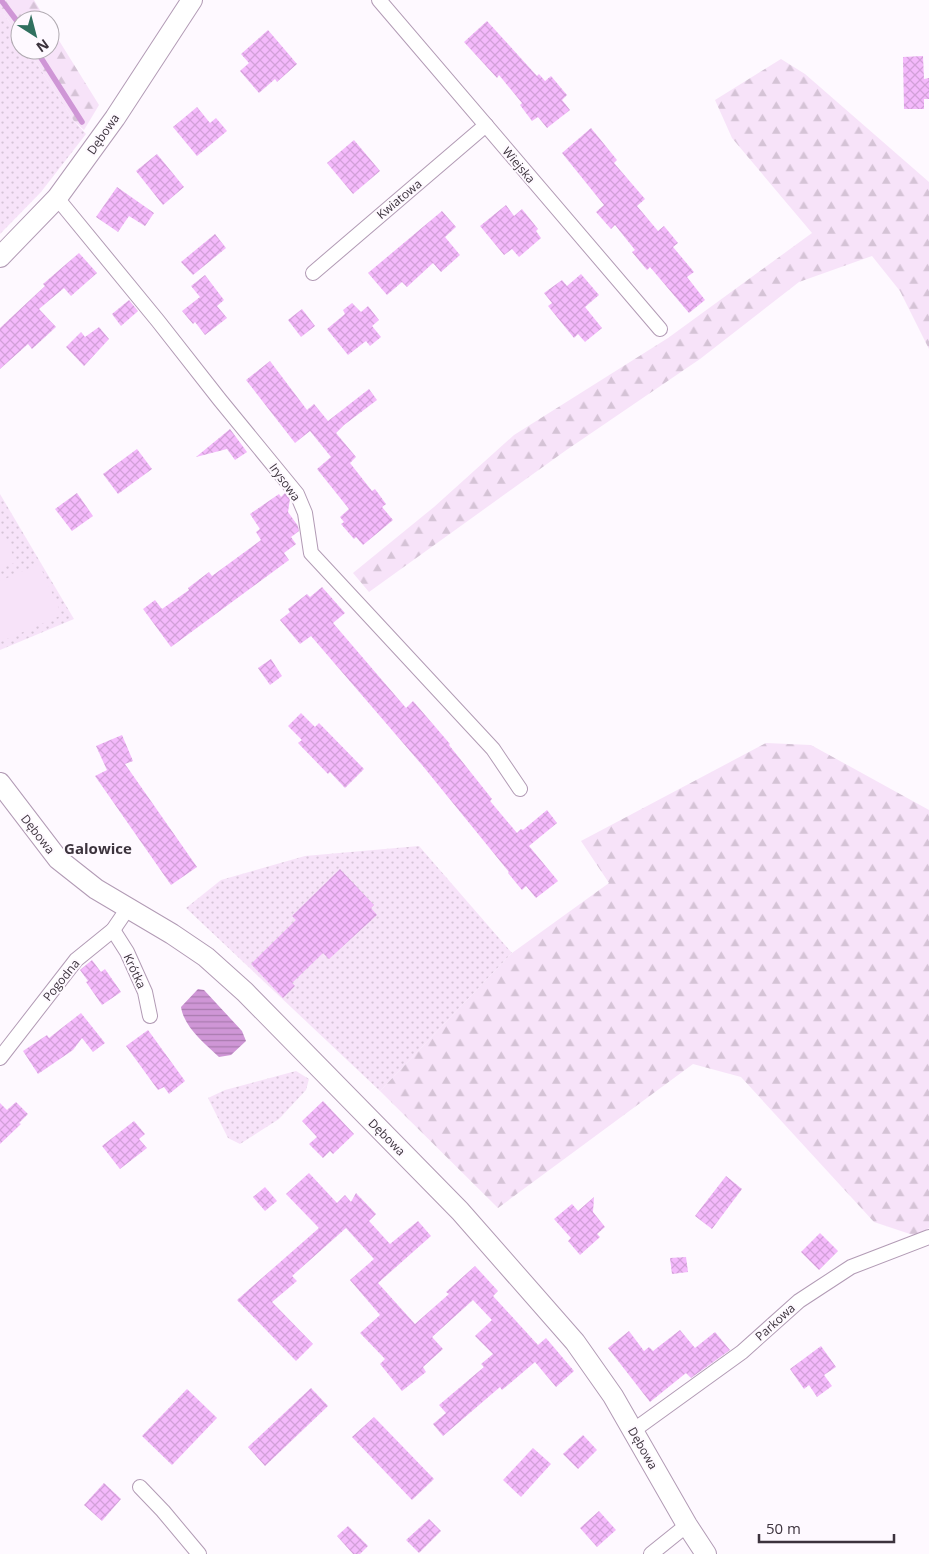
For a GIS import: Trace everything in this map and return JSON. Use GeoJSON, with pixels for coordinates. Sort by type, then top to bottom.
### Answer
{"type":"FeatureCollection","features":[{"type":"Feature","properties":{"kind":"street","name":"Dębowa"},"geometry":{"type":"LineString","coordinates":[[0,257],[57,198],[115,118],[192,0]]}},
{"type":"Feature","properties":{"kind":"street","name":"Wiejska"},"geometry":{"type":"LineString","coordinates":[[379,0],[660,329]]}},
{"type":"Feature","properties":{"kind":"street","name":"Kwiatowa"},"geometry":{"type":"LineString","coordinates":[[313,273],[486,125]]}},
{"type":"Feature","properties":{"kind":"street","name":"Irysowa"},"geometry":{"type":"LineString","coordinates":[[57,198],[297,494],[305,513],[311,553],[493,749],[520,789]]}},
{"type":"Feature","properties":{"kind":"street","name":"Dębowa"},"geometry":{"type":"LineString","coordinates":[[0,784],[58,859],[96,889],[172,934],[206,957],[246,992],[460,1211],[575,1342],[613,1396],[687,1525],[706,1554]]}},
{"type":"Feature","properties":{"kind":"street","name":"Pogodna"},"geometry":{"type":"LineString","coordinates":[[0,1058],[76,960],[113,930],[128,908]]}},
{"type":"Feature","properties":{"kind":"street","name":"Krótka"},"geometry":{"type":"LineString","coordinates":[[113,930],[127,952],[145,992],[150,1016]]}},
{"type":"Feature","properties":{"kind":"street","name":"Parkowa"},"geometry":{"type":"LineString","coordinates":[[634,1430],[742,1352],[799,1301],[851,1267],[929,1237]]}},
{"type":"Feature","properties":{"kind":"street"},"geometry":{"type":"LineString","coordinates":[[140,1487],[199,1554]]}},
{"type":"Feature","properties":{"kind":"street"},"geometry":{"type":"LineString","coordinates":[[651,1554],[687,1525]]}},
{"type":"Feature","properties":{"kind":"green space"},"geometry":{"type":"Polygon","coordinates":[[[0,0],[34,0],[40,10],[10,10],[10,23],[4,14],[0,13],[0,0]]]}},
{"type":"Feature","properties":{"kind":"green space"},"geometry":{"type":"Polygon","coordinates":[[[0,13],[4,14],[10,23],[10,60],[34,60],[74,121],[86,134],[41,192],[0,234],[0,13]]]}},
{"type":"Feature","properties":{"kind":"green space"},"geometry":{"type":"Polygon","coordinates":[[[60,42],[99,105],[84,130],[74,121],[34,60],[60,60],[60,42]]]}},
{"type":"Feature","properties":{"kind":"green space"},"geometry":{"type":"Polygon","coordinates":[[[781,59],[805,74],[929,182],[929,349],[900,291],[872,256],[799,282],[700,359],[565,451],[369,592],[353,573],[434,507],[514,435],[668,338],[812,233],[732,138],[715,100],[781,59]]]}},
{"type":"Feature","properties":{"kind":"green space"},"geometry":{"type":"Polygon","coordinates":[[[0,494],[74,619],[0,650],[0,494]]]}},
{"type":"Feature","properties":{"kind":"green space"},"geometry":{"type":"Polygon","coordinates":[[[6,539],[16,562],[0,569],[0,541],[6,539]]]}},
{"type":"Feature","properties":{"kind":"green space"},"geometry":{"type":"Polygon","coordinates":[[[39,564],[62,615],[0,642],[0,581],[39,564]]]}},
{"type":"Feature","properties":{"kind":"green space"},"geometry":{"type":"Polygon","coordinates":[[[766,743],[811,745],[929,810],[929,1228],[916,1236],[874,1222],[741,1077],[693,1064],[498,1208],[380,1091],[512,953],[609,883],[581,841],[766,743]]]}},
{"type":"Feature","properties":{"kind":"green space"},"geometry":{"type":"Polygon","coordinates":[[[419,846],[512,953],[380,1091],[186,908],[221,880],[305,856],[419,846]]]}},
{"type":"Feature","properties":{"kind":"green space"},"geometry":{"type":"Polygon","coordinates":[[[296,1071],[309,1079],[306,1090],[279,1119],[240,1144],[228,1138],[208,1098],[225,1090],[296,1071]]]}},
{"type":"Feature","properties":{"kind":"shaded area"},"geometry":{"type":"Polygon","coordinates":[[[198,989],[204,990],[242,1031],[246,1041],[231,1055],[219,1057],[195,1034],[186,1021],[181,1007],[198,989]]]}},
{"type":"Feature","properties":{"kind":"building"},"geometry":{"type":"Polygon","coordinates":[[[487,21],[537,76],[539,74],[545,81],[551,76],[567,95],[562,100],[570,110],[547,128],[538,117],[532,121],[520,105],[522,103],[499,75],[497,78],[464,42],[487,21]]]}},
{"type":"Feature","properties":{"kind":"building"},"geometry":{"type":"Polygon","coordinates":[[[268,30],[297,64],[277,82],[275,79],[259,93],[240,71],[249,63],[241,54],[268,30]]]}},
{"type":"Feature","properties":{"kind":"building"},"geometry":{"type":"Polygon","coordinates":[[[923,56],[924,79],[929,78],[929,99],[924,99],[924,109],[904,109],[903,57],[923,56]]]}},
{"type":"Feature","properties":{"kind":"building"},"geometry":{"type":"Polygon","coordinates":[[[197,107],[210,123],[216,118],[227,131],[197,156],[173,127],[197,107]]]}},
{"type":"Feature","properties":{"kind":"building"},"geometry":{"type":"Polygon","coordinates":[[[591,128],[617,160],[614,163],[645,199],[637,206],[658,231],[664,226],[678,243],[673,247],[694,272],[687,277],[705,300],[689,313],[650,267],[647,270],[632,252],[635,250],[615,225],[611,229],[596,212],[604,205],[562,153],[591,128]]]}},
{"type":"Feature","properties":{"kind":"building"},"geometry":{"type":"Polygon","coordinates":[[[354,140],[380,171],[353,194],[327,163],[354,140]]]}},
{"type":"Feature","properties":{"kind":"building"},"geometry":{"type":"Polygon","coordinates":[[[157,154],[184,187],[163,205],[136,171],[157,154]]]}},
{"type":"Feature","properties":{"kind":"building"},"geometry":{"type":"Polygon","coordinates":[[[117,187],[154,213],[145,226],[129,216],[118,232],[96,217],[117,187]]]}},
{"type":"Feature","properties":{"kind":"building"},"geometry":{"type":"Polygon","coordinates":[[[506,205],[514,216],[522,209],[538,229],[536,231],[541,238],[519,257],[512,249],[504,255],[480,226],[506,205]]]}},
{"type":"Feature","properties":{"kind":"building"},"geometry":{"type":"Polygon","coordinates":[[[442,211],[456,227],[445,237],[460,255],[441,272],[433,263],[407,287],[402,282],[387,295],[368,273],[442,211]]]}},
{"type":"Feature","properties":{"kind":"building"},"geometry":{"type":"Polygon","coordinates":[[[215,234],[226,248],[193,275],[181,262],[215,234]]]}},
{"type":"Feature","properties":{"kind":"building"},"geometry":{"type":"Polygon","coordinates":[[[79,253],[97,273],[71,296],[64,288],[39,309],[56,327],[32,349],[28,344],[0,369],[0,328],[45,286],[43,284],[79,253]]]}},
{"type":"Feature","properties":{"kind":"building"},"geometry":{"type":"Polygon","coordinates":[[[581,274],[599,295],[585,307],[602,328],[585,342],[578,334],[574,338],[548,306],[552,303],[544,293],[562,280],[567,286],[581,274]]]}},
{"type":"Feature","properties":{"kind":"building"},"geometry":{"type":"Polygon","coordinates":[[[205,275],[224,300],[217,306],[227,318],[205,335],[195,322],[193,324],[182,311],[200,297],[191,286],[205,275]]]}},
{"type":"Feature","properties":{"kind":"building"},"geometry":{"type":"Polygon","coordinates":[[[129,300],[138,311],[121,326],[112,314],[129,300]]]}},
{"type":"Feature","properties":{"kind":"building"},"geometry":{"type":"Polygon","coordinates":[[[352,303],[361,312],[368,306],[379,320],[372,326],[381,337],[370,346],[366,341],[348,355],[327,329],[345,314],[343,310],[352,303]]]}},
{"type":"Feature","properties":{"kind":"building"},"geometry":{"type":"Polygon","coordinates":[[[302,309],[315,326],[301,337],[288,320],[302,309]]]}},
{"type":"Feature","properties":{"kind":"building"},"geometry":{"type":"Polygon","coordinates":[[[99,327],[109,339],[84,366],[66,347],[81,332],[85,337],[99,327]]]}},
{"type":"Feature","properties":{"kind":"building"},"geometry":{"type":"Polygon","coordinates":[[[270,361],[307,410],[314,404],[328,421],[369,389],[377,400],[336,433],[356,457],[350,463],[372,491],[375,489],[386,504],[382,507],[393,520],[363,545],[356,537],[354,539],[341,524],[344,522],[340,517],[349,509],[317,469],[331,457],[310,431],[295,443],[246,380],[270,361]]]}},
{"type":"Feature","properties":{"kind":"building"},"geometry":{"type":"Polygon","coordinates":[[[230,429],[247,452],[235,460],[227,449],[196,457],[230,429]]]}},
{"type":"Feature","properties":{"kind":"building"},"geometry":{"type":"Polygon","coordinates":[[[137,449],[152,469],[118,494],[103,474],[137,449]]]}},
{"type":"Feature","properties":{"kind":"building"},"geometry":{"type":"Polygon","coordinates":[[[77,493],[93,516],[72,531],[55,509],[77,493]]]}},
{"type":"Feature","properties":{"kind":"building"},"geometry":{"type":"Polygon","coordinates":[[[285,493],[290,499],[288,512],[298,526],[299,531],[291,537],[296,544],[284,553],[289,560],[171,647],[143,609],[155,600],[162,609],[189,590],[188,588],[209,572],[212,576],[261,540],[256,532],[260,529],[250,514],[279,494],[281,497],[285,493]]]}},
{"type":"Feature","properties":{"kind":"building"},"geometry":{"type":"Polygon","coordinates":[[[322,587],[345,613],[333,623],[406,708],[413,701],[450,744],[492,799],[490,801],[517,833],[547,810],[557,823],[529,846],[558,881],[536,898],[526,886],[522,890],[422,765],[311,636],[300,644],[280,620],[290,612],[288,609],[307,594],[310,597],[322,587]]]}},
{"type":"Feature","properties":{"kind":"building"},"geometry":{"type":"Polygon","coordinates":[[[271,659],[282,676],[270,685],[258,668],[271,659]]]}},
{"type":"Feature","properties":{"kind":"building"},"geometry":{"type":"Polygon","coordinates":[[[301,713],[315,727],[319,723],[364,769],[345,788],[330,772],[328,774],[298,743],[302,740],[288,726],[301,713]]]}},
{"type":"Feature","properties":{"kind":"building"},"geometry":{"type":"Polygon","coordinates":[[[122,735],[133,761],[125,764],[197,867],[171,885],[95,776],[107,770],[96,746],[122,735]]]}},
{"type":"Feature","properties":{"kind":"building"},"geometry":{"type":"Polygon","coordinates":[[[340,869],[374,905],[371,908],[377,915],[329,959],[323,953],[292,983],[295,986],[283,998],[251,964],[296,920],[292,916],[340,869]]]}},
{"type":"Feature","properties":{"kind":"building"},"geometry":{"type":"Polygon","coordinates":[[[92,960],[101,972],[105,969],[121,992],[102,1005],[80,970],[92,960]]]}},
{"type":"Feature","properties":{"kind":"building"},"geometry":{"type":"Polygon","coordinates":[[[81,1013],[105,1043],[93,1052],[82,1038],[73,1050],[38,1074],[23,1051],[47,1035],[49,1038],[81,1013]]]}},
{"type":"Feature","properties":{"kind":"building"},"geometry":{"type":"Polygon","coordinates":[[[148,1030],[185,1081],[169,1094],[164,1087],[158,1090],[126,1046],[148,1030]]]}},
{"type":"Feature","properties":{"kind":"building"},"geometry":{"type":"Polygon","coordinates":[[[323,1101],[354,1134],[333,1154],[330,1151],[323,1158],[309,1144],[317,1137],[302,1121],[323,1101]]]}},
{"type":"Feature","properties":{"kind":"building"},"geometry":{"type":"Polygon","coordinates":[[[16,1102],[28,1114],[19,1123],[21,1124],[0,1144],[0,1103],[7,1110],[16,1102]]]}},
{"type":"Feature","properties":{"kind":"building"},"geometry":{"type":"Polygon","coordinates":[[[134,1121],[145,1134],[139,1139],[147,1148],[120,1169],[102,1146],[134,1121]]]}},
{"type":"Feature","properties":{"kind":"building"},"geometry":{"type":"Polygon","coordinates":[[[309,1173],[337,1203],[345,1195],[351,1202],[356,1193],[376,1214],[369,1221],[390,1244],[418,1221],[431,1236],[378,1283],[415,1324],[449,1294],[446,1292],[475,1266],[498,1291],[493,1296],[538,1345],[546,1338],[574,1371],[556,1387],[535,1362],[502,1390],[500,1387],[443,1436],[433,1424],[446,1413],[439,1405],[484,1367],[481,1364],[493,1354],[475,1336],[492,1320],[473,1300],[432,1337],[443,1349],[423,1367],[426,1372],[402,1391],[380,1364],[385,1359],[360,1333],[380,1315],[350,1280],[374,1259],[346,1228],[292,1276],[297,1281],[272,1302],[313,1344],[296,1361],[237,1300],[319,1228],[286,1194],[309,1173]]]}},
{"type":"Feature","properties":{"kind":"building"},"geometry":{"type":"Polygon","coordinates":[[[726,1176],[742,1189],[712,1229],[695,1216],[726,1176]]]}},
{"type":"Feature","properties":{"kind":"building"},"geometry":{"type":"Polygon","coordinates":[[[265,1187],[277,1201],[265,1211],[253,1197],[265,1187]]]}},
{"type":"Feature","properties":{"kind":"building"},"geometry":{"type":"Polygon","coordinates":[[[594,1197],[593,1212],[605,1227],[597,1234],[600,1237],[580,1255],[568,1241],[571,1238],[554,1219],[572,1204],[578,1211],[594,1197]]]}},
{"type":"Feature","properties":{"kind":"building"},"geometry":{"type":"Polygon","coordinates":[[[820,1233],[838,1251],[819,1270],[801,1252],[820,1233]]]}},
{"type":"Feature","properties":{"kind":"building"},"geometry":{"type":"Polygon","coordinates":[[[686,1257],[688,1272],[672,1274],[670,1258],[686,1257]]]}},
{"type":"Feature","properties":{"kind":"building"},"geometry":{"type":"Polygon","coordinates":[[[680,1330],[695,1348],[715,1332],[730,1350],[691,1378],[686,1373],[650,1402],[608,1348],[629,1331],[644,1351],[649,1347],[653,1351],[680,1330]]]}},
{"type":"Feature","properties":{"kind":"building"},"geometry":{"type":"Polygon","coordinates":[[[821,1346],[836,1367],[824,1375],[832,1386],[817,1397],[809,1385],[804,1389],[790,1369],[821,1346]]]}},
{"type":"Feature","properties":{"kind":"building"},"geometry":{"type":"Polygon","coordinates":[[[311,1388],[328,1406],[265,1466],[248,1447],[311,1388]]]}},
{"type":"Feature","properties":{"kind":"building"},"geometry":{"type":"Polygon","coordinates":[[[187,1389],[217,1418],[172,1465],[142,1436],[187,1389]]]}},
{"type":"Feature","properties":{"kind":"building"},"geometry":{"type":"Polygon","coordinates":[[[374,1417],[434,1479],[412,1500],[352,1437],[374,1417]]]}},
{"type":"Feature","properties":{"kind":"building"},"geometry":{"type":"Polygon","coordinates":[[[583,1435],[597,1450],[578,1469],[563,1454],[583,1435]]]}},
{"type":"Feature","properties":{"kind":"building"},"geometry":{"type":"Polygon","coordinates":[[[533,1448],[551,1464],[521,1497],[503,1480],[533,1448]]]}},
{"type":"Feature","properties":{"kind":"building"},"geometry":{"type":"Polygon","coordinates":[[[104,1483],[121,1499],[102,1521],[84,1505],[104,1483]]]}},
{"type":"Feature","properties":{"kind":"building"},"geometry":{"type":"Polygon","coordinates":[[[599,1511],[616,1530],[597,1547],[580,1528],[599,1511]]]}},
{"type":"Feature","properties":{"kind":"building"},"geometry":{"type":"Polygon","coordinates":[[[429,1519],[441,1531],[419,1553],[406,1540],[429,1519]]]}},
{"type":"Feature","properties":{"kind":"building"},"geometry":{"type":"Polygon","coordinates":[[[348,1526],[368,1546],[360,1554],[353,1554],[337,1536],[348,1526]]]}},
{"type":"Feature","properties":{"kind":"waterway"},"geometry":{"type":"LineString","coordinates":[[1,0],[10,12]]}},
{"type":"Feature","properties":{"kind":"waterway"},"geometry":{"type":"LineString","coordinates":[[42,60],[82,122]]}},
{"type":"Feature","properties":{"kind":"district","name":"Galowice"},"geometry":{"type":"Point","coordinates":[98,848]}}]}
